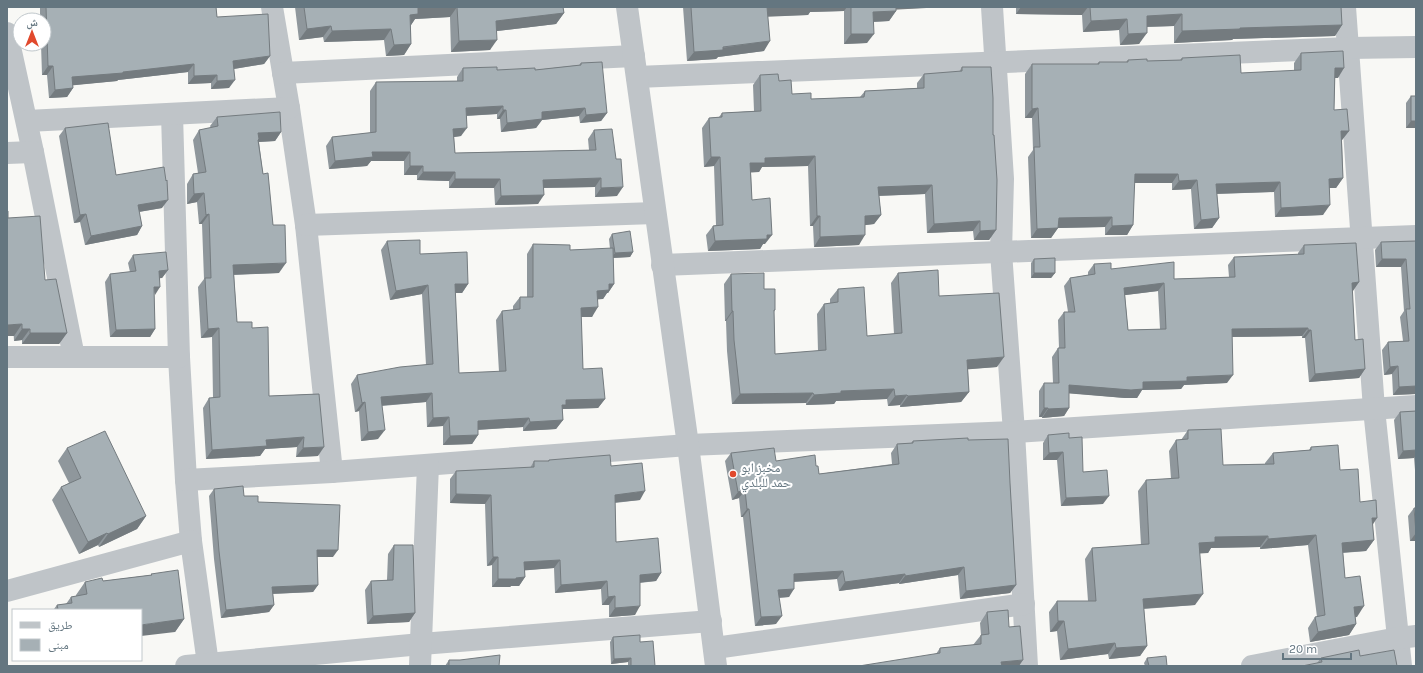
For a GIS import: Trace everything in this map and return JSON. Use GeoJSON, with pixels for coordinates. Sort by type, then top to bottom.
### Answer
{"type":"FeatureCollection","features":[{"type":"Feature","properties":{"kind":"street"},"geometry":{"type":"LineString","coordinates":[[272,7],[289,108],[306,225],[332,472]]}},
{"type":"Feature","properties":{"kind":"street"},"geometry":{"type":"LineString","coordinates":[[627,7],[716,657],[1024,604]]}},
{"type":"Feature","properties":{"kind":"street"},"geometry":{"type":"LineString","coordinates":[[992,7],[1003,179],[1001,252],[1014,432],[1027,666]]}},
{"type":"Feature","properties":{"kind":"street"},"geometry":{"type":"LineString","coordinates":[[1345,7],[1374,409],[1407,637],[1401,666]]}},
{"type":"Feature","properties":{"kind":"street"},"geometry":{"type":"LineString","coordinates":[[7,33],[27,121],[74,357]]}},
{"type":"Feature","properties":{"kind":"street"},"geometry":{"type":"LineString","coordinates":[[283,73],[996,63],[1349,48],[1416,47]]}},
{"type":"Feature","properties":{"kind":"street"},"geometry":{"type":"LineString","coordinates":[[27,121],[289,108]]}},
{"type":"Feature","properties":{"kind":"street"},"geometry":{"type":"LineString","coordinates":[[172,114],[179,357],[186,480],[191,541],[208,664]]}},
{"type":"Feature","properties":{"kind":"street"},"geometry":{"type":"LineString","coordinates":[[7,152],[33,152]]}},
{"type":"Feature","properties":{"kind":"street"},"geometry":{"type":"LineString","coordinates":[[306,225],[655,213]]}},
{"type":"Feature","properties":{"kind":"street"},"geometry":{"type":"LineString","coordinates":[[662,265],[1416,236]]}},
{"type":"Feature","properties":{"kind":"street"},"geometry":{"type":"LineString","coordinates":[[7,357],[179,357]]}},
{"type":"Feature","properties":{"kind":"street"},"geometry":{"type":"LineString","coordinates":[[186,480],[332,472],[688,446],[1014,432],[1416,406]]}},
{"type":"Feature","properties":{"kind":"street"},"geometry":{"type":"LineString","coordinates":[[420,666],[428,465]]}},
{"type":"Feature","properties":{"kind":"street"},"geometry":{"type":"LineString","coordinates":[[7,591],[191,541]]}},
{"type":"Feature","properties":{"kind":"street"},"geometry":{"type":"LineString","coordinates":[[186,666],[421,644],[711,621]]}},
{"type":"Feature","properties":{"kind":"street"},"geometry":{"type":"LineString","coordinates":[[1252,666],[1407,637]]}},
{"type":"Feature","properties":{"kind":"building"},"geometry":{"type":"Polygon","coordinates":[[[46,7],[216,7],[217,17],[268,14],[270,56],[233,61],[235,80],[217,81],[217,75],[194,76],[194,64],[123,73],[72,77],[73,88],[55,90],[53,66],[48,66],[48,52],[52,52],[52,12],[46,12],[46,7]]]}},
{"type":"Feature","properties":{"kind":"building"},"geometry":{"type":"Polygon","coordinates":[[[304,7],[443,7],[418,8],[418,14],[410,15],[411,44],[394,45],[391,29],[332,31],[331,26],[307,29],[304,7]]]}},
{"type":"Feature","properties":{"kind":"building"},"geometry":{"type":"Polygon","coordinates":[[[457,7],[563,7],[564,13],[496,21],[497,40],[459,41],[457,7]]]}},
{"type":"Feature","properties":{"kind":"building"},"geometry":{"type":"Polygon","coordinates":[[[691,7],[767,7],[770,41],[723,47],[723,50],[694,52],[691,7]]]}},
{"type":"Feature","properties":{"kind":"building"},"geometry":{"type":"Polygon","coordinates":[[[851,7],[896,7],[896,11],[873,12],[874,34],[851,34],[851,7]]]}},
{"type":"Feature","properties":{"kind":"building"},"geometry":{"type":"Polygon","coordinates":[[[1090,7],[1341,7],[1342,25],[1182,31],[1182,14],[1147,16],[1147,33],[1128,34],[1127,19],[1091,21],[1090,7]]]}},
{"type":"Feature","properties":{"kind":"building"},"geometry":{"type":"Polygon","coordinates":[[[1343,51],[1344,68],[1335,68],[1334,110],[1347,109],[1349,131],[1341,131],[1343,178],[1329,179],[1330,205],[1281,208],[1280,182],[1216,184],[1219,218],[1201,220],[1197,180],[1179,181],[1178,174],[1135,174],[1133,225],[1112,226],[1112,217],[1059,218],[1058,228],[1037,229],[1034,147],[1040,147],[1038,108],[1032,109],[1032,64],[1099,64],[1099,62],[1128,62],[1128,60],[1182,60],[1182,58],[1240,55],[1241,73],[1301,70],[1301,53],[1343,51]]]}},
{"type":"Feature","properties":{"kind":"building"},"geometry":{"type":"Polygon","coordinates":[[[602,62],[607,113],[586,115],[585,108],[542,112],[542,119],[507,123],[506,110],[503,110],[503,106],[466,108],[467,128],[453,129],[455,153],[596,150],[594,130],[612,129],[616,159],[621,159],[623,187],[601,188],[601,178],[543,180],[544,195],[501,196],[500,179],[455,179],[455,172],[423,172],[423,166],[410,166],[410,152],[372,152],[373,157],[335,161],[332,137],[376,132],[376,82],[463,81],[463,68],[497,67],[497,70],[535,68],[535,70],[581,65],[581,63],[602,62]]]}},
{"type":"Feature","properties":{"kind":"building"},"geometry":{"type":"Polygon","coordinates":[[[962,67],[991,67],[993,135],[997,180],[996,230],[980,231],[980,221],[934,224],[932,185],[878,187],[881,215],[865,216],[865,235],[820,237],[820,216],[817,216],[815,156],[765,158],[765,163],[750,163],[752,200],[770,198],[772,235],[767,235],[767,239],[715,241],[713,226],[723,225],[720,157],[711,157],[709,118],[722,117],[722,113],[761,111],[760,75],[778,74],[779,81],[791,80],[792,94],[811,93],[811,99],[864,97],[865,91],[924,88],[924,74],[962,71],[962,67]]]}},
{"type":"Feature","properties":{"kind":"building"},"geometry":{"type":"Polygon","coordinates":[[[1411,96],[1416,96],[1416,121],[1411,121],[1411,96]]]}},
{"type":"Feature","properties":{"kind":"building"},"geometry":{"type":"Polygon","coordinates":[[[280,112],[281,132],[258,133],[258,140],[263,174],[268,173],[273,225],[285,225],[286,263],[233,265],[237,322],[252,322],[252,328],[268,327],[269,396],[319,394],[324,447],[303,448],[304,437],[266,440],[267,446],[212,450],[209,398],[220,397],[219,328],[208,329],[205,278],[211,278],[209,214],[206,215],[204,193],[194,194],[193,174],[206,172],[199,130],[218,126],[217,117],[280,112]]]}},
{"type":"Feature","properties":{"kind":"building"},"geometry":{"type":"Polygon","coordinates":[[[108,123],[116,175],[164,167],[166,181],[167,180],[168,200],[138,205],[142,226],[91,236],[86,214],[80,215],[65,128],[108,123]]]}},
{"type":"Feature","properties":{"kind":"building"},"geometry":{"type":"Polygon","coordinates":[[[7,211],[8,218],[40,216],[45,280],[56,279],[67,333],[30,333],[30,329],[22,329],[22,324],[7,325],[7,211]]]}},
{"type":"Feature","properties":{"kind":"building"},"geometry":{"type":"Polygon","coordinates":[[[630,231],[633,252],[615,253],[612,234],[630,231]]]}},
{"type":"Feature","properties":{"kind":"building"},"geometry":{"type":"Polygon","coordinates":[[[420,240],[420,254],[467,252],[468,284],[455,284],[459,373],[506,371],[502,311],[520,309],[520,297],[533,297],[533,244],[570,245],[570,250],[613,248],[614,284],[609,284],[609,290],[597,291],[598,307],[581,308],[583,369],[602,368],[605,399],[566,400],[566,405],[562,405],[563,420],[530,422],[529,418],[478,421],[478,435],[450,436],[449,417],[433,418],[432,393],[381,397],[385,430],[368,432],[365,402],[362,403],[357,375],[400,367],[433,364],[428,285],[396,291],[387,241],[420,240]]]}},
{"type":"Feature","properties":{"kind":"building"},"geometry":{"type":"Polygon","coordinates":[[[1416,241],[1416,386],[1399,387],[1398,366],[1390,367],[1388,342],[1409,341],[1406,309],[1410,309],[1406,259],[1382,259],[1381,242],[1416,241]]]}},
{"type":"Feature","properties":{"kind":"building"},"geometry":{"type":"Polygon","coordinates":[[[1356,243],[1359,282],[1352,283],[1355,340],[1363,339],[1365,369],[1315,374],[1311,330],[1308,330],[1308,328],[1232,329],[1233,375],[1187,377],[1187,381],[1143,382],[1143,389],[1131,390],[1069,385],[1069,408],[1044,408],[1044,383],[1059,383],[1058,348],[1065,348],[1064,312],[1075,312],[1070,278],[1095,274],[1094,264],[1111,263],[1111,269],[1174,262],[1174,279],[1235,277],[1234,257],[1304,254],[1304,245],[1356,243]],[[1164,283],[1124,288],[1128,330],[1166,329],[1164,283]]]}},
{"type":"Feature","properties":{"kind":"building"},"geometry":{"type":"Polygon","coordinates":[[[166,252],[168,270],[159,271],[160,287],[154,287],[155,329],[116,330],[110,274],[136,271],[133,255],[166,252]]]}},
{"type":"Feature","properties":{"kind":"building"},"geometry":{"type":"Polygon","coordinates":[[[1055,258],[1055,273],[1034,273],[1034,259],[1055,258]]]}},
{"type":"Feature","properties":{"kind":"building"},"geometry":{"type":"Polygon","coordinates":[[[938,270],[939,296],[999,293],[1004,357],[967,360],[969,392],[895,396],[894,389],[841,391],[841,393],[814,395],[813,393],[740,394],[734,340],[731,274],[764,273],[764,289],[775,289],[775,354],[826,350],[824,304],[838,302],[838,289],[864,287],[867,336],[902,333],[898,273],[938,270]]]}},
{"type":"Feature","properties":{"kind":"building"},"geometry":{"type":"Polygon","coordinates":[[[1416,411],[1416,450],[1403,451],[1400,412],[1416,411]]]}},
{"type":"Feature","properties":{"kind":"building"},"geometry":{"type":"Polygon","coordinates":[[[1221,429],[1223,465],[1274,464],[1273,453],[1311,450],[1311,447],[1338,445],[1340,470],[1358,469],[1360,502],[1376,500],[1377,518],[1372,518],[1374,540],[1342,543],[1345,578],[1360,576],[1364,606],[1354,607],[1356,624],[1318,632],[1315,617],[1325,615],[1316,535],[1268,539],[1268,536],[1215,537],[1215,542],[1199,543],[1203,594],[1143,599],[1147,646],[1116,648],[1115,643],[1068,649],[1064,621],[1058,621],[1057,601],[1096,601],[1092,548],[1149,544],[1146,480],[1179,478],[1176,440],[1188,439],[1188,430],[1221,429]]]}},
{"type":"Feature","properties":{"kind":"building"},"geometry":{"type":"Polygon","coordinates":[[[105,431],[146,516],[88,542],[61,487],[81,478],[67,448],[105,431]]]}},
{"type":"Feature","properties":{"kind":"building"},"geometry":{"type":"Polygon","coordinates":[[[1069,433],[1069,438],[1082,437],[1083,472],[1107,470],[1109,496],[1066,498],[1063,452],[1049,453],[1048,435],[1069,433]]]}},
{"type":"Feature","properties":{"kind":"building"},"geometry":{"type":"Polygon","coordinates":[[[968,438],[968,440],[1008,439],[1016,585],[966,591],[964,567],[905,576],[905,574],[845,582],[843,571],[794,574],[794,589],[778,590],[782,616],[761,617],[749,509],[747,509],[745,490],[738,492],[731,453],[774,448],[776,461],[815,455],[816,466],[818,466],[819,474],[899,464],[897,444],[913,443],[913,441],[968,438]]]}},
{"type":"Feature","properties":{"kind":"building"},"geometry":{"type":"Polygon","coordinates":[[[610,455],[611,466],[642,463],[645,491],[615,495],[616,542],[658,538],[661,573],[640,575],[640,606],[615,608],[615,596],[608,597],[607,581],[561,585],[560,560],[524,562],[525,577],[516,579],[498,579],[498,557],[493,557],[491,495],[456,494],[456,471],[534,467],[534,461],[610,455]]]}},
{"type":"Feature","properties":{"kind":"building"},"geometry":{"type":"Polygon","coordinates":[[[243,486],[244,496],[258,496],[258,502],[340,505],[338,550],[317,550],[318,585],[272,587],[274,605],[226,610],[214,489],[243,486]]]}},
{"type":"Feature","properties":{"kind":"building"},"geometry":{"type":"Polygon","coordinates":[[[1414,508],[1416,508],[1416,533],[1414,508]]]}},
{"type":"Feature","properties":{"kind":"building"},"geometry":{"type":"Polygon","coordinates":[[[394,545],[413,545],[415,613],[373,616],[371,581],[393,580],[394,545]]]}},
{"type":"Feature","properties":{"kind":"building"},"geometry":{"type":"Polygon","coordinates":[[[178,570],[184,619],[142,625],[142,609],[58,609],[57,605],[72,603],[71,597],[87,594],[85,582],[102,578],[103,581],[152,575],[151,574],[178,570]]]}},
{"type":"Feature","properties":{"kind":"building"},"geometry":{"type":"Polygon","coordinates":[[[1008,610],[1009,627],[1020,626],[1023,660],[1001,662],[1002,666],[859,666],[940,653],[940,648],[981,644],[981,635],[989,634],[987,612],[1008,610]]]}},
{"type":"Feature","properties":{"kind":"building"},"geometry":{"type":"Polygon","coordinates":[[[640,635],[640,642],[653,641],[655,666],[631,666],[631,658],[614,659],[613,637],[640,635]]]}},
{"type":"Feature","properties":{"kind":"building"},"geometry":{"type":"Polygon","coordinates":[[[1359,650],[1360,656],[1394,650],[1397,666],[1302,666],[1322,662],[1321,658],[1359,650]]]}},
{"type":"Feature","properties":{"kind":"building"},"geometry":{"type":"Polygon","coordinates":[[[500,655],[499,666],[449,666],[449,660],[500,655]]]}},
{"type":"Feature","properties":{"kind":"building"},"geometry":{"type":"Polygon","coordinates":[[[1166,656],[1167,666],[1149,666],[1147,658],[1166,656]]]}},
{"type":"Feature","properties":{"kind":"place","name":"مخبز ابو حمد للبلدي"},"geometry":{"type":"Point","coordinates":[733,474]}}]}
